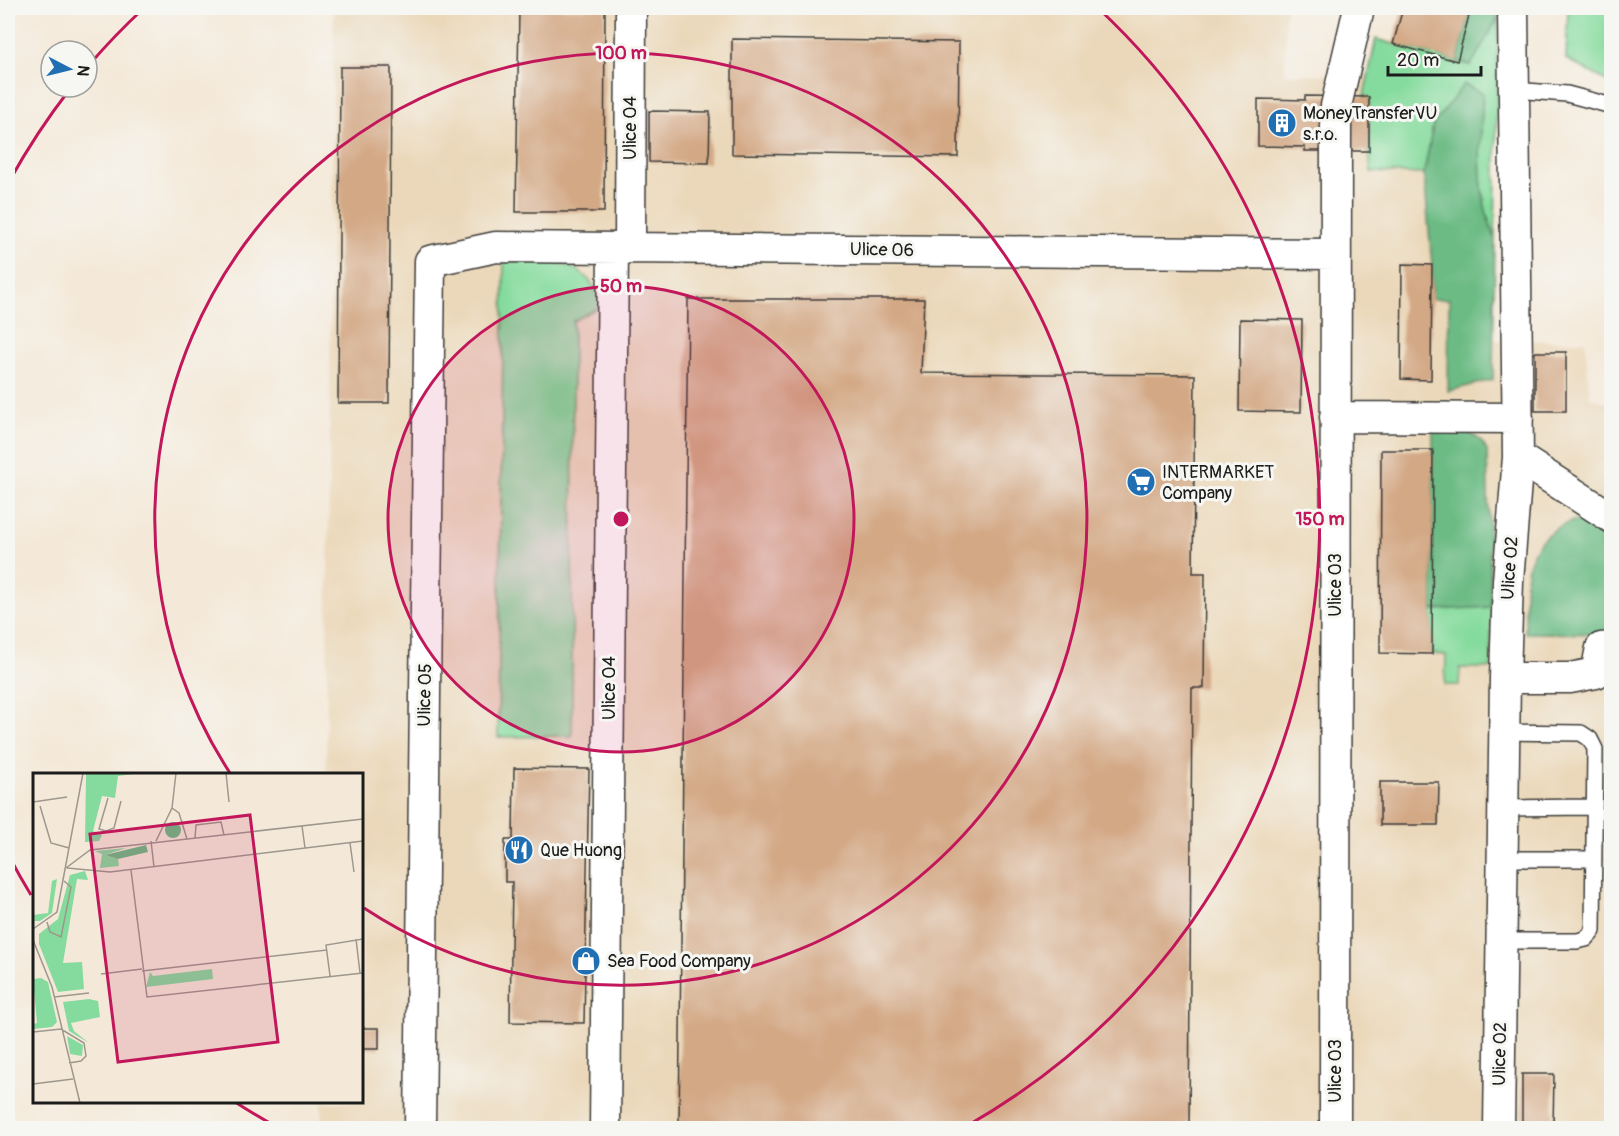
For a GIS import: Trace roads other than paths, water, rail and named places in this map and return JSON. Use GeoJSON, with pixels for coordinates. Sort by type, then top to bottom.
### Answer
{"type":"FeatureCollection","features":[{"type":"Feature","properties":{"kind":"street","name":"Ulice 04"},"geometry":{"type":"LineString","coordinates":[[605,1128],[621,248],[631,8]]}},
{"type":"Feature","properties":{"kind":"street","name":"Ulice 03"},"geometry":{"type":"LineString","coordinates":[[1335,1128],[1336,106],[1359,8]]}},
{"type":"Feature","properties":{"kind":"street","name":"Ulice 02"},"geometry":{"type":"LineString","coordinates":[[1499,1128],[1505,678],[1508,580],[1518,457],[1513,8]]}},
{"type":"Feature","properties":{"kind":"street","name":"Ulice 06"},"geometry":{"type":"LineString","coordinates":[[430,261],[496,247],[1336,254]]}},
{"type":"Feature","properties":{"kind":"street","name":"Ulice 05"},"geometry":{"type":"LineString","coordinates":[[420,1128],[430,261]]}},
{"type":"Feature","properties":{"kind":"street"},"geometry":{"type":"LineString","coordinates":[[1335,417],[1518,418]]}},
{"type":"Feature","properties":{"kind":"street"},"geometry":{"type":"LineString","coordinates":[[1518,457],[1611,518]]}},
{"type":"Feature","properties":{"kind":"street"},"geometry":{"type":"LineString","coordinates":[[1505,678],[1570,678],[1596,673],[1601,648],[1611,647]]}},
{"type":"Feature","properties":{"kind":"lane"},"geometry":{"type":"LineString","coordinates":[[1514,90],[1567,94],[1611,106]]}},
{"type":"Feature","properties":{"kind":"lane"},"geometry":{"type":"LineString","coordinates":[[1502,941],[1586,939],[1593,931],[1594,860],[1595,749],[1590,739],[1581,733],[1504,732]]}},
{"type":"Feature","properties":{"kind":"lane"},"geometry":{"type":"LineString","coordinates":[[1503,808],[1594,807]]}},
{"type":"Feature","properties":{"kind":"lane"},"geometry":{"type":"LineString","coordinates":[[1503,859],[1594,860]]}},
{"type":"Feature","properties":{"kind":"place","name":"MoneyTransferVU s.r.o."},"geometry":{"type":"Point","coordinates":[1282,123]}},
{"type":"Feature","properties":{"kind":"place","name":"INTERMARKET Company"},"geometry":{"type":"Point","coordinates":[1141,482]}},
{"type":"Feature","properties":{"kind":"place","name":"Que Huong"},"geometry":{"type":"Point","coordinates":[519,850]}},
{"type":"Feature","properties":{"kind":"place","name":"Sea Food Company"},"geometry":{"type":"Point","coordinates":[586,961]}}]}
